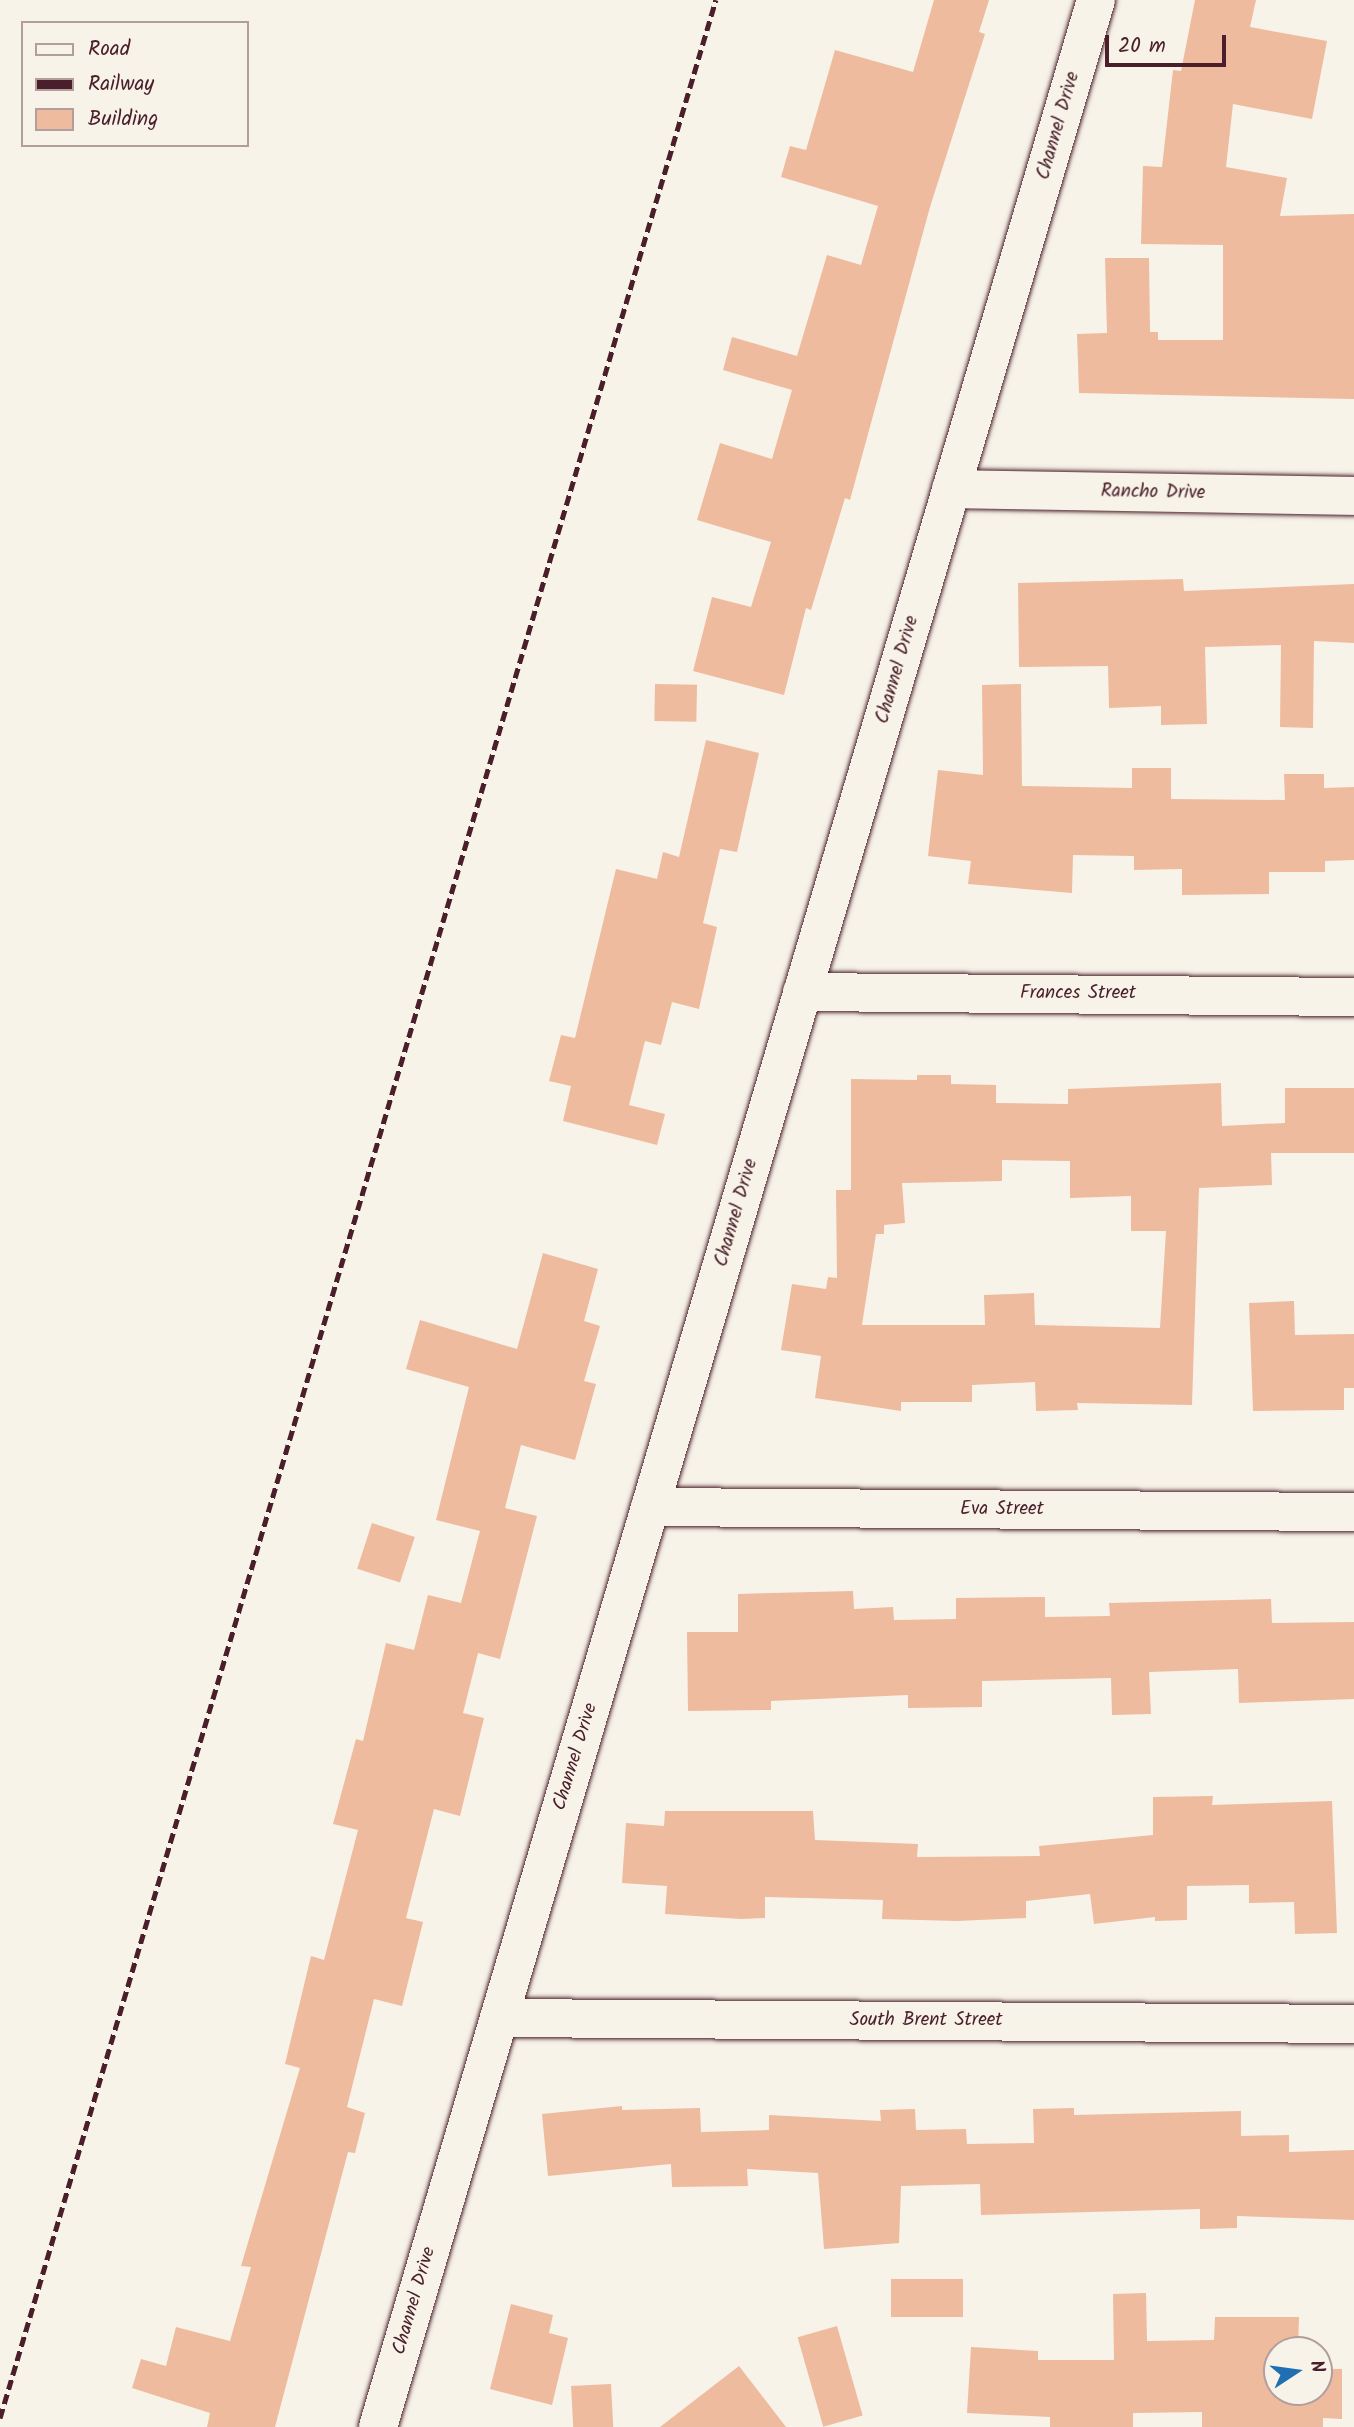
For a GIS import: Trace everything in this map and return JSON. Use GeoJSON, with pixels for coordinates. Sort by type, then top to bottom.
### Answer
{"type":"FeatureCollection","features":[{"type":"Feature","properties":{"kind":"street","name":"Channel Drive"},"geometry":{"type":"LineString","coordinates":[[378,2427],[1096,0]]}},
{"type":"Feature","properties":{"kind":"street","name":"Rancho Drive"},"geometry":{"type":"LineString","coordinates":[[951,489],[1354,496]]}},
{"type":"Feature","properties":{"kind":"street","name":"Frances Street"},"geometry":{"type":"LineString","coordinates":[[802,992],[1354,997]]}},
{"type":"Feature","properties":{"kind":"street","name":"Eva Street"},"geometry":{"type":"LineString","coordinates":[[650,1507],[1354,1512]]}},
{"type":"Feature","properties":{"kind":"street","name":"South Brent Street"},"geometry":{"type":"LineString","coordinates":[[499,2018],[1354,2024]]}},
{"type":"Feature","properties":{"kind":"building"},"geometry":{"type":"Polygon","coordinates":[[[934,0],[989,0],[979,32],[985,34],[930,207],[850,500],[845,498],[811,610],[806,608],[784,695],[693,671],[712,597],[751,607],[771,542],[697,520],[720,443],[772,459],[792,390],[723,370],[732,337],[797,356],[827,255],[861,265],[878,206],[781,177],[790,146],[806,150],[835,50],[913,72],[934,0]]]}},
{"type":"Feature","properties":{"kind":"building"},"geometry":{"type":"Polygon","coordinates":[[[1195,0],[1256,0],[1250,27],[1327,41],[1312,119],[1233,104],[1226,167],[1287,178],[1280,216],[1354,214],[1354,399],[1079,393],[1077,334],[1107,333],[1105,258],[1149,258],[1150,332],[1158,332],[1158,340],[1223,340],[1223,245],[1141,244],[1143,166],[1162,167],[1173,70],[1181,71],[1195,0]]]}},
{"type":"Feature","properties":{"kind":"building"},"geometry":{"type":"Polygon","coordinates":[[[1183,579],[1184,591],[1354,584],[1354,643],[1314,641],[1313,728],[1280,727],[1281,645],[1205,647],[1207,724],[1161,725],[1161,706],[1109,708],[1108,666],[1019,667],[1018,583],[1183,579]]]}},
{"type":"Feature","properties":{"kind":"building"},"geometry":{"type":"Polygon","coordinates":[[[655,684],[697,685],[696,722],[654,721],[655,684]]]}},
{"type":"Feature","properties":{"kind":"building"},"geometry":{"type":"Polygon","coordinates":[[[1021,684],[1022,786],[1132,788],[1132,768],[1171,768],[1171,799],[1285,800],[1284,774],[1324,774],[1324,788],[1354,787],[1354,860],[1325,861],[1325,872],[1269,872],[1269,894],[1182,895],[1182,869],[1134,870],[1134,856],[1073,855],[1072,893],[968,884],[971,861],[928,856],[938,770],[983,775],[982,685],[1021,684]]]}},
{"type":"Feature","properties":{"kind":"building"},"geometry":{"type":"Polygon","coordinates":[[[706,740],[759,753],[737,852],[720,849],[703,923],[717,927],[699,1009],[672,1002],[661,1045],[645,1041],[629,1105],[665,1114],[657,1145],[563,1121],[571,1086],[549,1081],[561,1035],[575,1038],[616,869],[657,879],[663,852],[679,857],[706,740]]]}},
{"type":"Feature","properties":{"kind":"building"},"geometry":{"type":"Polygon","coordinates":[[[917,1075],[951,1075],[951,1084],[996,1085],[996,1103],[1068,1104],[1068,1089],[1221,1083],[1222,1126],[1285,1123],[1285,1088],[1354,1088],[1354,1153],[1271,1153],[1272,1185],[1199,1188],[1192,1405],[1077,1403],[1078,1410],[1036,1411],[1035,1382],[972,1385],[972,1402],[901,1402],[901,1411],[815,1398],[821,1356],[781,1350],[792,1284],[826,1289],[828,1277],[837,1278],[836,1190],[851,1190],[851,1079],[917,1080],[917,1075]],[[1002,1160],[1002,1181],[902,1183],[905,1223],[884,1225],[884,1234],[876,1234],[862,1325],[985,1325],[984,1295],[1034,1293],[1035,1325],[1160,1328],[1166,1231],[1131,1231],[1131,1196],[1070,1198],[1070,1161],[1002,1160]]]}},
{"type":"Feature","properties":{"kind":"building"},"geometry":{"type":"Polygon","coordinates":[[[543,1253],[598,1269],[584,1321],[600,1326],[584,1381],[596,1384],[575,1460],[521,1445],[505,1508],[537,1516],[500,1659],[478,1653],[463,1713],[484,1718],[460,1816],[434,1809],[406,1918],[423,1922],[402,2006],[374,1999],[347,2107],[365,2113],[355,2153],[348,2152],[275,2427],[207,2427],[210,2413],[132,2388],[141,2359],[166,2366],[176,2327],[230,2341],[251,2267],[241,2266],[300,2068],[285,2064],[311,1956],[324,1960],[358,1830],[333,1824],[356,1739],[363,1741],[386,1643],[414,1650],[428,1595],[461,1603],[480,1531],[436,1520],[469,1387],[406,1369],[420,1320],[517,1349],[543,1253]]]}},
{"type":"Feature","properties":{"kind":"building"},"geometry":{"type":"Polygon","coordinates":[[[1294,1301],[1295,1335],[1354,1334],[1354,1388],[1344,1388],[1344,1410],[1253,1411],[1249,1303],[1294,1301]]]}},
{"type":"Feature","properties":{"kind":"building"},"geometry":{"type":"Polygon","coordinates":[[[372,1523],[415,1537],[400,1583],[357,1569],[372,1523]]]}},
{"type":"Feature","properties":{"kind":"building"},"geometry":{"type":"Polygon","coordinates":[[[853,1591],[854,1609],[893,1607],[894,1620],[956,1619],[956,1598],[1045,1597],[1045,1617],[1110,1616],[1109,1603],[1271,1599],[1272,1623],[1354,1622],[1354,1699],[1239,1703],[1238,1669],[1149,1672],[1151,1714],[1112,1715],[1111,1678],[982,1681],[982,1707],[908,1708],[908,1695],[771,1701],[771,1710],[688,1711],[687,1632],[738,1632],[738,1594],[853,1591]]]}},
{"type":"Feature","properties":{"kind":"building"},"geometry":{"type":"Polygon","coordinates":[[[1213,1796],[1212,1805],[1332,1801],[1337,1933],[1295,1934],[1294,1902],[1249,1903],[1249,1885],[1187,1886],[1187,1920],[1155,1921],[1155,1917],[1094,1924],[1090,1894],[1026,1901],[1026,1918],[957,1921],[882,1919],[883,1900],[765,1897],[765,1918],[741,1919],[665,1914],[667,1886],[622,1883],[626,1823],[664,1826],[665,1811],[813,1811],[815,1840],[918,1844],[917,1857],[1040,1856],[1039,1846],[1153,1835],[1153,1797],[1213,1796]]]}},
{"type":"Feature","properties":{"kind":"building"},"geometry":{"type":"Polygon","coordinates":[[[622,2106],[622,2110],[700,2108],[701,2132],[769,2130],[769,2115],[881,2121],[880,2110],[915,2109],[916,2130],[966,2129],[967,2144],[1034,2143],[1033,2109],[1074,2108],[1074,2115],[1241,2111],[1241,2136],[1289,2135],[1289,2152],[1354,2150],[1354,2220],[1237,2216],[1237,2228],[1200,2229],[1200,2209],[981,2215],[980,2184],[901,2186],[899,2243],[824,2249],[818,2173],[747,2169],[748,2186],[672,2187],[671,2164],[548,2176],[542,2114],[622,2106]]]}},
{"type":"Feature","properties":{"kind":"building"},"geometry":{"type":"Polygon","coordinates":[[[891,2279],[963,2279],[963,2317],[891,2317],[891,2279]]]}},
{"type":"Feature","properties":{"kind":"building"},"geometry":{"type":"Polygon","coordinates":[[[1146,2293],[1147,2341],[1214,2340],[1215,2317],[1299,2317],[1298,2336],[1263,2336],[1263,2406],[1333,2406],[1333,2369],[1342,2369],[1342,2419],[1323,2418],[1323,2427],[1202,2427],[1202,2412],[1133,2413],[1133,2427],[1050,2427],[1050,2417],[967,2413],[971,2347],[1038,2351],[1038,2360],[1114,2360],[1113,2294],[1146,2293]]]}},
{"type":"Feature","properties":{"kind":"building"},"geometry":{"type":"Polygon","coordinates":[[[511,2304],[553,2315],[549,2333],[568,2338],[552,2405],[490,2389],[511,2304]]]}},
{"type":"Feature","properties":{"kind":"building"},"geometry":{"type":"Polygon","coordinates":[[[837,2326],[863,2415],[823,2427],[798,2337],[837,2326]]]}},
{"type":"Feature","properties":{"kind":"building"},"geometry":{"type":"Polygon","coordinates":[[[739,2366],[786,2427],[660,2427],[739,2366]]]}},
{"type":"Feature","properties":{"kind":"building"},"geometry":{"type":"Polygon","coordinates":[[[611,2384],[613,2427],[573,2427],[571,2386],[611,2384]]]}},
{"type":"Feature","properties":{"kind":"railway"},"geometry":{"type":"LineString","coordinates":[[0,2418],[716,0]]}}]}
